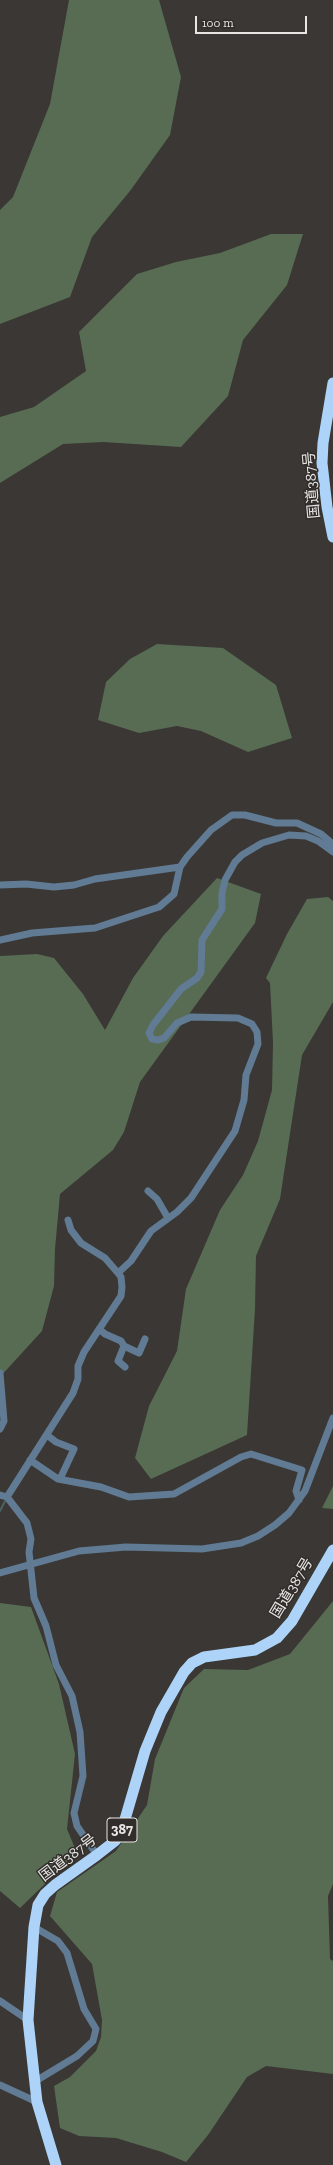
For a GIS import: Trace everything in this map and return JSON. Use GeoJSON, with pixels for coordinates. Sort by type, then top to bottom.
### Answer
{"type":"FeatureCollection","features":[{"type":"Feature","properties":{"kind":"highway","name":"国道387号"},"geometry":{"type":"LineString","coordinates":[[333,382],[323,443],[322,463],[327,507],[333,537]]}},
{"type":"Feature","properties":{"kind":"highway","name":"国道387号"},"geometry":{"type":"LineString","coordinates":[[56,2165],[37,2102],[28,2020],[34,1927],[38,1905],[45,1894],[115,1841],[121,1833],[147,1745],[161,1712],[184,1672],[192,1663],[204,1656],[255,1650],[277,1638],[292,1622],[333,1550]]}},
{"type":"Feature","properties":{"kind":"street"},"geometry":{"type":"LineString","coordinates":[[0,940],[27,933],[95,928],[159,907],[174,894],[180,867],[211,830],[232,815],[245,815],[276,823],[297,823],[321,834],[333,844]]}},
{"type":"Feature","properties":{"kind":"street"},"geometry":{"type":"LineString","coordinates":[[118,1272],[131,1262],[151,1231],[191,1198],[235,1132],[244,1100],[246,1075],[258,1044],[258,1032],[246,1020],[191,1017],[177,1023],[164,1038],[158,1040],[152,1039],[149,1033],[161,1014],[181,989],[197,978],[201,972],[202,940],[222,909],[222,893],[225,880],[235,862],[242,855],[262,843],[289,835],[306,836],[318,841],[333,852]]}},
{"type":"Feature","properties":{"kind":"street"},"geometry":{"type":"LineString","coordinates":[[0,884],[26,884],[54,887],[180,867]]}},
{"type":"Feature","properties":{"kind":"street"},"geometry":{"type":"LineString","coordinates":[[148,1191],[158,1199],[168,1218]]}},
{"type":"Feature","properties":{"kind":"street"},"geometry":{"type":"LineString","coordinates":[[68,1220],[71,1230],[81,1242],[105,1258],[118,1272],[121,1277],[121,1296],[84,1352],[78,1366],[78,1379],[73,1393],[56,1417],[47,1435],[4,1496],[27,1523],[31,1539],[30,1564],[34,1598],[46,1626],[56,1665],[72,1696],[77,1713],[83,1776],[74,1813],[76,1826],[97,1855]]}},
{"type":"Feature","properties":{"kind":"street"},"geometry":{"type":"LineString","coordinates":[[99,1329],[105,1334],[119,1339],[124,1346],[139,1352],[145,1339]]}},
{"type":"Feature","properties":{"kind":"street"},"geometry":{"type":"LineString","coordinates":[[124,1346],[118,1361],[125,1367]]}},
{"type":"Feature","properties":{"kind":"street"},"geometry":{"type":"LineString","coordinates":[[0,1373],[4,1420],[0,1429]]}},
{"type":"Feature","properties":{"kind":"street"},"geometry":{"type":"LineString","coordinates":[[0,1574],[30,1564],[79,1551],[102,1548],[202,1549],[241,1543],[275,1525],[289,1513],[299,1500],[305,1491],[333,1418]]}},
{"type":"Feature","properties":{"kind":"street"},"geometry":{"type":"LineString","coordinates":[[47,1435],[56,1442],[74,1449],[60,1479]]}},
{"type":"Feature","properties":{"kind":"street"},"geometry":{"type":"LineString","coordinates":[[30,1460],[60,1479],[101,1487],[129,1498],[174,1494],[241,1457],[251,1454],[302,1470],[296,1491],[299,1500]]}},
{"type":"Feature","properties":{"kind":"street"},"geometry":{"type":"LineString","coordinates":[[34,1927],[58,1941],[67,1953],[84,2009],[96,2029],[93,2042],[77,2056],[34,2082]]}},
{"type":"Feature","properties":{"kind":"street"},"geometry":{"type":"LineString","coordinates":[[0,2001],[28,2020]]}},
{"type":"Feature","properties":{"kind":"street"},"geometry":{"type":"LineString","coordinates":[[0,2085],[37,2102]]}},
{"type":"Feature","properties":{"kind":"green space"},"geometry":{"type":"Polygon","coordinates":[[[69,0],[159,0],[181,77],[170,135],[130,191],[92,237],[70,297],[0,324],[0,210],[13,197],[50,104],[69,0]]]}},
{"type":"Feature","properties":{"kind":"green space"},"geometry":{"type":"Polygon","coordinates":[[[271,234],[303,234],[287,285],[243,340],[228,396],[181,447],[103,442],[63,444],[0,483],[0,417],[34,407],[86,371],[79,332],[137,274],[176,262],[220,253],[271,234]]]}},
{"type":"Feature","properties":{"kind":"green space"},"geometry":{"type":"Polygon","coordinates":[[[157,644],[223,648],[276,685],[292,738],[248,752],[201,731],[177,726],[139,733],[98,720],[106,682],[130,659],[157,644]]]}},
{"type":"Feature","properties":{"kind":"green space"},"geometry":{"type":"Polygon","coordinates":[[[217,878],[261,894],[255,923],[140,1082],[124,1132],[113,1150],[60,1194],[55,1249],[54,1286],[42,1331],[0,1377],[0,956],[37,954],[54,958],[83,994],[105,1030],[133,978],[163,936],[217,878]]]}},
{"type":"Feature","properties":{"kind":"green space"},"geometry":{"type":"Polygon","coordinates":[[[328,897],[333,901],[333,1002],[302,1055],[280,1199],[256,1256],[255,1309],[247,1435],[151,1479],[135,1458],[149,1406],[177,1351],[186,1289],[220,1210],[243,1175],[258,1141],[272,1090],[273,1043],[270,983],[266,978],[287,934],[307,899],[328,897]]]}},
{"type":"Feature","properties":{"kind":"green space"},"geometry":{"type":"Polygon","coordinates":[[[333,1486],[333,1509],[322,1508],[333,1486]]]}},
{"type":"Feature","properties":{"kind":"green space"},"geometry":{"type":"Polygon","coordinates":[[[333,1601],[333,1884],[328,1896],[330,1959],[333,1961],[333,2074],[266,2066],[247,2077],[208,2135],[186,2162],[162,2152],[116,2138],[79,2136],[60,2128],[54,2086],[70,2077],[96,2051],[101,2037],[102,2020],[92,1964],[50,1916],[57,1892],[116,1851],[147,1805],[155,1759],[184,1688],[204,1669],[248,1670],[290,1654],[333,1601]]]}},
{"type":"Feature","properties":{"kind":"green space"},"geometry":{"type":"Polygon","coordinates":[[[0,1603],[31,1607],[59,1684],[75,1754],[67,1829],[77,1853],[20,1908],[0,1891],[0,1603]]]}},
{"type":"Feature","properties":{"kind":"waterway"},"geometry":{"type":"LineString","coordinates":[[0,1511],[5,1501]]}}]}
